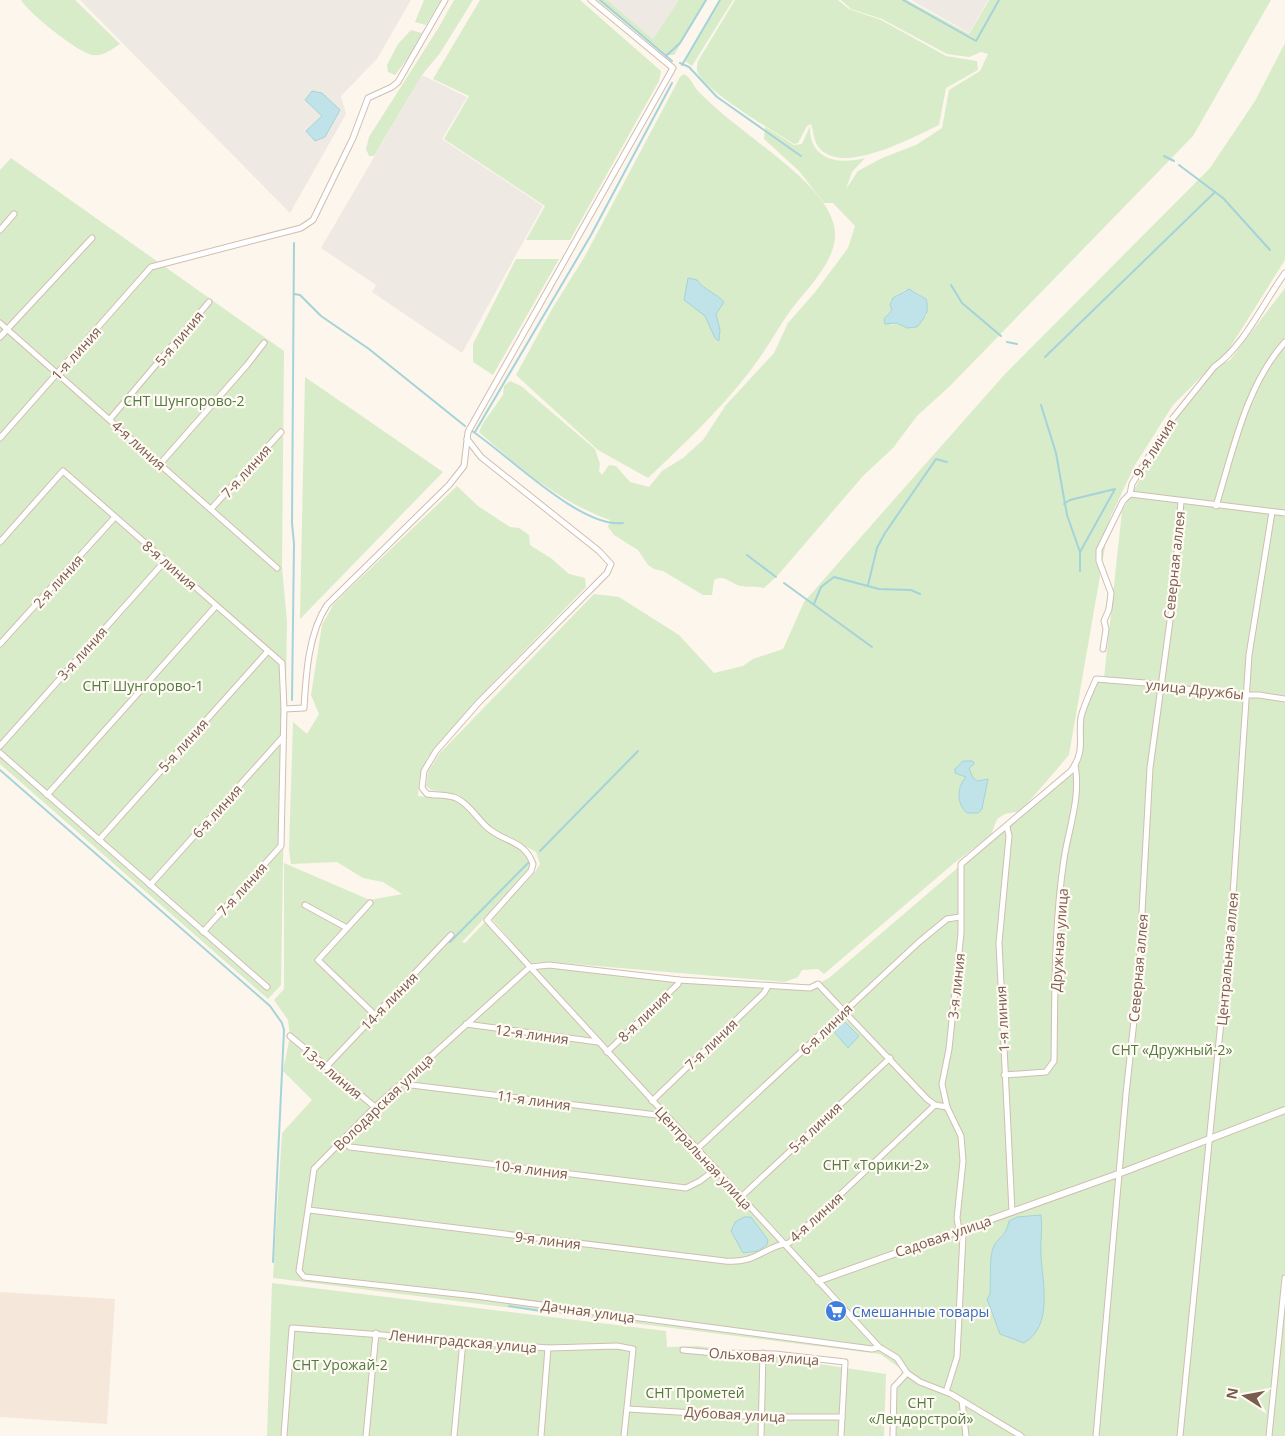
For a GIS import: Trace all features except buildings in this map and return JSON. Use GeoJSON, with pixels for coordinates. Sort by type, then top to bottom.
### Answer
{"type":"FeatureCollection","features":[{"type":"Feature","properties":{"kind":"street","name":"1-я линия"},"geometry":{"type":"LineString","coordinates":[[0,438],[151,267],[269,237],[307,225],[312,220],[341,165],[368,98],[392,87],[398,82],[445,0]]}},
{"type":"Feature","properties":{"kind":"street"},"geometry":{"type":"LineString","coordinates":[[283,737],[284,709],[304,708],[306,683],[316,626],[326,604],[458,476],[464,466],[467,439],[473,423],[673,68],[591,0]]}},
{"type":"Feature","properties":{"kind":"street"},"geometry":{"type":"LineString","coordinates":[[0,230],[14,214]]}},
{"type":"Feature","properties":{"kind":"street"},"geometry":{"type":"LineString","coordinates":[[0,337],[92,238]]}},
{"type":"Feature","properties":{"kind":"street","name":"9-я линия"},"geometry":{"type":"LineString","coordinates":[[1103,649],[1106,629],[1104,621],[1109,609],[1111,593],[1099,561],[1100,550],[1123,501],[1130,494],[1132,484],[1169,423],[1214,367],[1222,361],[1246,332],[1285,273]]}},
{"type":"Feature","properties":{"kind":"street","name":"5-я линия"},"geometry":{"type":"LineString","coordinates":[[110,419],[209,302]]}},
{"type":"Feature","properties":{"kind":"street","name":"4-я линия"},"geometry":{"type":"LineString","coordinates":[[0,323],[58,372],[277,568]]}},
{"type":"Feature","properties":{"kind":"street"},"geometry":{"type":"LineString","coordinates":[[1216,506],[1252,395],[1272,356],[1285,342]]}},
{"type":"Feature","properties":{"kind":"street"},"geometry":{"type":"LineString","coordinates":[[160,464],[264,343]]}},
{"type":"Feature","properties":{"kind":"street","name":"7-я линия"},"geometry":{"type":"LineString","coordinates":[[211,509],[281,432]]}},
{"type":"Feature","properties":{"kind":"street","name":"Центральная улица"},"geometry":{"type":"LineString","coordinates":[[467,439],[481,457],[599,550],[611,564],[608,573],[479,702],[429,761],[422,780],[422,788],[427,794],[458,799],[467,805],[487,828],[508,841],[525,848],[530,854],[533,864],[531,871],[487,920],[879,1347],[897,1358],[908,1373],[920,1382],[946,1392],[1022,1436]]}},
{"type":"Feature","properties":{"kind":"street","name":"8-я линия"},"geometry":{"type":"LineString","coordinates":[[0,542],[63,472],[277,659],[284,667],[284,709]]}},
{"type":"Feature","properties":{"kind":"street"},"geometry":{"type":"LineString","coordinates":[[1130,494],[1285,513]]}},
{"type":"Feature","properties":{"kind":"street","name":"Северная аллея"},"geometry":{"type":"LineString","coordinates":[[1096,1436],[1118,1174],[1139,975],[1150,768],[1174,591],[1181,501]]}},
{"type":"Feature","properties":{"kind":"street","name":"Центральная аллея"},"geometry":{"type":"LineString","coordinates":[[1180,1436],[1232,910],[1246,695],[1256,606],[1272,512]]}},
{"type":"Feature","properties":{"kind":"street","name":"2-я линия"},"geometry":{"type":"LineString","coordinates":[[0,644],[115,517]]}},
{"type":"Feature","properties":{"kind":"street","name":"3-я линия"},"geometry":{"type":"LineString","coordinates":[[0,746],[165,561]]}},
{"type":"Feature","properties":{"kind":"street"},"geometry":{"type":"LineString","coordinates":[[47,794],[216,606]]}},
{"type":"Feature","properties":{"kind":"street","name":"5-я линия"},"geometry":{"type":"LineString","coordinates":[[99,840],[268,651]]}},
{"type":"Feature","properties":{"kind":"street","name":"улица Дружбы"},"geometry":{"type":"LineString","coordinates":[[1075,765],[1082,736],[1082,717],[1096,679],[1229,695],[1285,699]]}},
{"type":"Feature","properties":{"kind":"street","name":"7-я линия"},"geometry":{"type":"LineString","coordinates":[[203,932],[281,846],[283,737]]}},
{"type":"Feature","properties":{"kind":"street","name":"6-я линия"},"geometry":{"type":"LineString","coordinates":[[150,885],[283,737]]}},
{"type":"Feature","properties":{"kind":"street"},"geometry":{"type":"LineString","coordinates":[[0,753],[267,987]]}},
{"type":"Feature","properties":{"kind":"street"},"geometry":{"type":"LineString","coordinates":[[1007,827],[1075,765]]}},
{"type":"Feature","properties":{"kind":"street","name":"Дружная улица"},"geometry":{"type":"LineString","coordinates":[[1004,1075],[1046,1072],[1054,1060],[1055,965],[1064,859],[1078,780],[1075,765]]}},
{"type":"Feature","properties":{"kind":"street","name":"1-я линия"},"geometry":{"type":"LineString","coordinates":[[1007,827],[1009,836],[999,943],[1012,1212]]}},
{"type":"Feature","properties":{"kind":"street","name":"3-я линия"},"geometry":{"type":"LineString","coordinates":[[947,1107],[942,1084],[956,995],[961,933],[960,917],[963,878],[961,864],[1007,827]]}},
{"type":"Feature","properties":{"kind":"street"},"geometry":{"type":"LineString","coordinates":[[370,903],[318,960],[375,1015]]}},
{"type":"Feature","properties":{"kind":"street"},"geometry":{"type":"LineString","coordinates":[[305,906],[347,928]]}},
{"type":"Feature","properties":{"kind":"street","name":"6-я линия"},"geometry":{"type":"LineString","coordinates":[[697,1149],[947,919],[960,917]]}},
{"type":"Feature","properties":{"kind":"street","name":"14-я линия"},"geometry":{"type":"LineString","coordinates":[[326,1066],[451,935]]}},
{"type":"Feature","properties":{"kind":"street"},"geometry":{"type":"LineString","coordinates":[[530,967],[549,965],[679,980],[768,986],[810,988],[818,984],[927,1099],[935,1105],[947,1107],[961,1136],[963,1161],[957,1218],[959,1230],[963,1235],[957,1357],[946,1392]]}},
{"type":"Feature","properties":{"kind":"street","name":"Володарская улица"},"geometry":{"type":"LineString","coordinates":[[299,1271],[314,1169],[375,1107],[530,967]]}},
{"type":"Feature","properties":{"kind":"street","name":"8-я линия"},"geometry":{"type":"LineString","coordinates":[[607,1052],[678,984],[679,980]]}},
{"type":"Feature","properties":{"kind":"street","name":"7-я линия"},"geometry":{"type":"LineString","coordinates":[[652,1101],[764,993],[768,986]]}},
{"type":"Feature","properties":{"kind":"street","name":"12-я линия"},"geometry":{"type":"LineString","coordinates":[[466,1024],[598,1042]]}},
{"type":"Feature","properties":{"kind":"street","name":"13-я линия"},"geometry":{"type":"LineString","coordinates":[[290,1036],[375,1107]]}},
{"type":"Feature","properties":{"kind":"street","name":"5-я линия"},"geometry":{"type":"LineString","coordinates":[[741,1197],[890,1058]]}},
{"type":"Feature","properties":{"kind":"street","name":"11-я линия"},"geometry":{"type":"LineString","coordinates":[[404,1082],[411,1085],[665,1116]]}},
{"type":"Feature","properties":{"kind":"street","name":"4-я линия"},"geometry":{"type":"LineString","coordinates":[[784,1244],[789,1243],[935,1105]]}},
{"type":"Feature","properties":{"kind":"street","name":"Садовая улица"},"geometry":{"type":"LineString","coordinates":[[818,1280],[1067,1193],[1285,1110]]}},
{"type":"Feature","properties":{"kind":"street","name":"10-я линия"},"geometry":{"type":"LineString","coordinates":[[343,1141],[350,1147],[686,1188],[700,1181],[716,1169]]}},
{"type":"Feature","properties":{"kind":"street","name":"9-я линия"},"geometry":{"type":"LineString","coordinates":[[308,1210],[736,1262],[754,1258],[784,1244]]}},
{"type":"Feature","properties":{"kind":"street","name":"Дачная улица"},"geometry":{"type":"LineString","coordinates":[[299,1271],[304,1277],[484,1298],[872,1349],[879,1347]]}},
{"type":"Feature","properties":{"kind":"street"},"geometry":{"type":"LineString","coordinates":[[1269,1436],[1285,1278]]}},
{"type":"Feature","properties":{"kind":"street","name":"Ленинградская улица"},"geometry":{"type":"LineString","coordinates":[[284,1436],[292,1328],[376,1333],[548,1348],[617,1346],[633,1349],[628,1409]]}},
{"type":"Feature","properties":{"kind":"street"},"geometry":{"type":"LineString","coordinates":[[366,1436],[376,1333]]}},
{"type":"Feature","properties":{"kind":"street"},"geometry":{"type":"LineString","coordinates":[[454,1436],[463,1341]]}},
{"type":"Feature","properties":{"kind":"street"},"geometry":{"type":"LineString","coordinates":[[541,1436],[548,1348]]}},
{"type":"Feature","properties":{"kind":"street","name":"Ольховая улица"},"geometry":{"type":"LineString","coordinates":[[683,1350],[714,1353],[763,1353],[845,1362],[842,1417]]}},
{"type":"Feature","properties":{"kind":"street"},"geometry":{"type":"LineString","coordinates":[[761,1436],[763,1353]]}},
{"type":"Feature","properties":{"kind":"street"},"geometry":{"type":"LineString","coordinates":[[893,1436],[894,1387],[908,1373]]}},
{"type":"Feature","properties":{"kind":"street"},"geometry":{"type":"LineString","coordinates":[[962,1401],[966,1436]]}},
{"type":"Feature","properties":{"kind":"street"},"geometry":{"type":"LineString","coordinates":[[624,1436],[628,1409]]}},
{"type":"Feature","properties":{"kind":"street","name":"Дубовая улица"},"geometry":{"type":"LineString","coordinates":[[628,1409],[761,1417],[842,1417]]}},
{"type":"Feature","properties":{"kind":"street"},"geometry":{"type":"LineString","coordinates":[[841,1436],[842,1417]]}},
{"type":"Feature","properties":{"kind":"shaded area"},"geometry":{"type":"Polygon","coordinates":[[[80,0],[411,0],[377,59],[341,96],[346,114],[290,213],[80,0]]]}},
{"type":"Feature","properties":{"kind":"shaded area"},"geometry":{"type":"Polygon","coordinates":[[[607,0],[679,0],[653,39],[607,0]]]}},
{"type":"Feature","properties":{"kind":"shaded area"},"geometry":{"type":"Polygon","coordinates":[[[911,0],[988,0],[969,33],[911,0]]]}},
{"type":"Feature","properties":{"kind":"shaded area"},"geometry":{"type":"Polygon","coordinates":[[[422,75],[467,97],[442,139],[543,206],[462,353],[372,292],[376,285],[321,248],[422,75]]]}},
{"type":"Feature","properties":{"kind":"shaded area"},"geometry":{"type":"Polygon","coordinates":[[[0,1292],[115,1299],[107,1424],[0,1417],[0,1292]]]}},
{"type":"Feature","properties":{"kind":"green space"},"geometry":{"type":"Polygon","coordinates":[[[21,0],[75,0],[120,44],[100,55],[92,55],[85,52],[54,31],[21,0]]]}},
{"type":"Feature","properties":{"kind":"green space"},"geometry":{"type":"Polygon","coordinates":[[[424,0],[441,0],[426,25],[415,22],[424,0]]]}},
{"type":"Feature","properties":{"kind":"green space"},"geometry":{"type":"Polygon","coordinates":[[[454,0],[473,0],[440,53],[422,75],[374,156],[369,156],[366,149],[369,137],[454,0]]]}},
{"type":"Feature","properties":{"kind":"green space"},"geometry":{"type":"Polygon","coordinates":[[[480,0],[580,0],[661,71],[659,81],[570,240],[526,240],[545,206],[444,139],[469,96],[433,79],[480,0]]]}},
{"type":"Feature","properties":{"kind":"green space"},"geometry":{"type":"Polygon","coordinates":[[[597,0],[607,0],[653,39],[679,0],[707,0],[674,55],[665,55],[597,0]]]}},
{"type":"Feature","properties":{"kind":"green space"},"geometry":{"type":"Polygon","coordinates":[[[721,0],[733,0],[692,66],[685,61],[721,0]]]}},
{"type":"Feature","properties":{"kind":"green space"},"geometry":{"type":"Polygon","coordinates":[[[735,0],[838,0],[849,9],[881,20],[946,56],[977,61],[978,70],[946,88],[939,125],[897,145],[862,156],[845,158],[831,156],[818,146],[811,124],[807,126],[798,143],[794,144],[727,100],[704,81],[698,73],[698,61],[735,0]]]}},
{"type":"Feature","properties":{"kind":"green space"},"geometry":{"type":"Polygon","coordinates":[[[841,0],[907,0],[969,34],[989,0],[1271,0],[1193,136],[950,386],[917,416],[893,448],[863,476],[778,575],[764,588],[740,586],[724,578],[718,578],[714,580],[712,595],[703,595],[663,571],[648,565],[638,550],[614,535],[608,527],[610,520],[592,513],[557,494],[524,470],[479,432],[483,423],[503,395],[504,386],[510,381],[521,386],[595,449],[600,464],[599,471],[602,475],[609,465],[616,466],[630,482],[649,487],[662,471],[683,458],[703,440],[726,405],[774,353],[788,323],[816,291],[848,248],[855,226],[833,203],[824,203],[799,171],[764,139],[765,127],[794,145],[802,144],[810,126],[811,137],[820,153],[836,160],[845,161],[865,158],[852,172],[846,189],[858,171],[882,158],[916,145],[942,128],[949,90],[980,71],[988,54],[981,52],[969,57],[947,54],[882,19],[851,9],[841,0]],[[905,290],[893,298],[890,305],[892,310],[887,314],[892,325],[897,323],[907,328],[916,327],[927,315],[926,299],[914,291],[905,290]]]}},
{"type":"Feature","properties":{"kind":"green space"},"geometry":{"type":"Polygon","coordinates":[[[411,30],[422,33],[410,55],[395,75],[388,72],[387,65],[398,44],[411,30]]]}},
{"type":"Feature","properties":{"kind":"green space"},"geometry":{"type":"Polygon","coordinates":[[[1285,43],[1285,260],[1229,349],[1173,405],[1135,465],[1110,518],[1069,755],[1021,811],[1005,814],[997,819],[991,835],[953,864],[824,974],[818,969],[802,970],[798,977],[785,982],[550,962],[530,963],[491,918],[535,872],[540,864],[536,852],[489,826],[459,795],[431,790],[426,786],[428,772],[440,753],[594,594],[619,597],[679,635],[714,673],[743,666],[753,659],[783,649],[804,602],[1005,374],[1210,168],[1255,101],[1285,43]],[[973,761],[962,773],[966,777],[959,792],[959,802],[984,797],[987,779],[978,781],[973,778],[969,768],[974,764],[973,761]]]}},
{"type":"Feature","properties":{"kind":"green space"},"geometry":{"type":"Polygon","coordinates":[[[684,74],[711,104],[787,165],[810,187],[828,210],[833,222],[835,235],[828,260],[813,283],[788,314],[750,371],[714,413],[648,478],[598,450],[516,375],[552,309],[585,256],[680,77],[684,74]]]}},
{"type":"Feature","properties":{"kind":"green space","name":"СНТ Шунгорово-1"},"geometry":{"type":"Polygon","coordinates":[[[11,158],[284,351],[282,567],[287,622],[281,985],[268,999],[0,764],[0,170],[11,158]]]}},
{"type":"Feature","properties":{"kind":"green space"},"geometry":{"type":"Polygon","coordinates":[[[516,259],[559,259],[493,375],[473,362],[473,344],[516,259]]]}},
{"type":"Feature","properties":{"kind":"green space"},"geometry":{"type":"Polygon","coordinates":[[[1285,288],[1285,1436],[893,1436],[894,1387],[907,1373],[880,1354],[273,1278],[282,1133],[312,1100],[283,1071],[290,1036],[288,1020],[274,1000],[284,989],[284,863],[370,900],[402,894],[383,882],[363,878],[337,862],[291,864],[289,850],[293,722],[307,734],[319,714],[311,695],[322,625],[333,605],[348,590],[457,486],[478,506],[510,527],[519,528],[529,535],[530,545],[552,559],[569,574],[585,578],[586,587],[478,698],[427,758],[419,780],[418,796],[457,800],[479,821],[524,849],[532,864],[530,870],[462,942],[465,943],[487,920],[530,967],[537,965],[630,975],[810,988],[829,978],[1071,771],[1079,756],[1081,717],[1096,679],[1104,678],[1122,511],[1164,436],[1165,426],[1214,368],[1230,360],[1285,288]]]}},
{"type":"Feature","properties":{"kind":"green space"},"geometry":{"type":"Polygon","coordinates":[[[305,377],[443,472],[300,619],[305,377]]]}},
{"type":"Feature","properties":{"kind":"green space","name":"СНТ Урожай-2"},"geometry":{"type":"Polygon","coordinates":[[[272,1283],[666,1331],[667,1347],[698,1346],[886,1374],[884,1436],[267,1436],[272,1283]]]}},
{"type":"Feature","properties":{"kind":"water"},"geometry":{"type":"Polygon","coordinates":[[[312,91],[322,93],[340,110],[325,137],[315,141],[306,131],[322,116],[305,100],[312,91]]]}},
{"type":"Feature","properties":{"kind":"water"},"geometry":{"type":"Polygon","coordinates":[[[688,278],[697,280],[724,302],[716,314],[720,330],[719,341],[715,338],[705,316],[684,300],[688,278]]]}},
{"type":"Feature","properties":{"kind":"water"},"geometry":{"type":"Polygon","coordinates":[[[909,289],[926,299],[927,311],[922,320],[917,327],[907,328],[897,323],[885,324],[884,319],[892,310],[890,305],[893,298],[909,289]]]}},
{"type":"Feature","properties":{"kind":"water"},"geometry":{"type":"Polygon","coordinates":[[[963,761],[973,761],[974,764],[969,768],[973,778],[978,781],[988,779],[982,809],[978,813],[967,813],[959,800],[959,790],[966,777],[955,773],[955,769],[963,761]]]}},
{"type":"Feature","properties":{"kind":"water"},"geometry":{"type":"Polygon","coordinates":[[[844,1021],[859,1036],[848,1048],[835,1033],[837,1025],[844,1021]]]}},
{"type":"Feature","properties":{"kind":"water"},"geometry":{"type":"Polygon","coordinates":[[[1041,1215],[1043,1315],[1033,1335],[1024,1343],[1000,1334],[987,1299],[990,1294],[991,1258],[993,1248],[1006,1231],[1009,1221],[1017,1217],[1041,1215]]]}},
{"type":"Feature","properties":{"kind":"water"},"geometry":{"type":"Polygon","coordinates":[[[744,1217],[751,1217],[768,1240],[767,1245],[758,1251],[743,1253],[731,1231],[735,1222],[744,1217]]]}},
{"type":"Feature","properties":{"kind":"waterway"},"geometry":{"type":"LineString","coordinates":[[600,0],[672,61]]}},
{"type":"Feature","properties":{"kind":"waterway"},"geometry":{"type":"LineString","coordinates":[[666,56],[680,43],[706,0]]}},
{"type":"Feature","properties":{"kind":"waterway"},"geometry":{"type":"LineString","coordinates":[[682,65],[720,0]]}},
{"type":"Feature","properties":{"kind":"waterway"},"geometry":{"type":"LineString","coordinates":[[903,0],[976,41],[999,0]]}},
{"type":"Feature","properties":{"kind":"waterway"},"geometry":{"type":"LineString","coordinates":[[680,63],[689,67],[717,97],[801,156]]}},
{"type":"Feature","properties":{"kind":"waterway"},"geometry":{"type":"LineString","coordinates":[[475,432],[591,235],[672,83]]}},
{"type":"Feature","properties":{"kind":"waterway"},"geometry":{"type":"LineString","coordinates":[[1164,156],[1174,161]]}},
{"type":"Feature","properties":{"kind":"waterway"},"geometry":{"type":"LineString","coordinates":[[1179,165],[1223,198],[1270,250]]}},
{"type":"Feature","properties":{"kind":"waterway"},"geometry":{"type":"LineString","coordinates":[[1045,357],[1215,192]]}},
{"type":"Feature","properties":{"kind":"waterway"},"geometry":{"type":"LineString","coordinates":[[292,700],[294,243]]}},
{"type":"Feature","properties":{"kind":"waterway"},"geometry":{"type":"LineString","coordinates":[[951,285],[962,303],[1001,336]]}},
{"type":"Feature","properties":{"kind":"waterway"},"geometry":{"type":"LineString","coordinates":[[294,294],[300,295],[321,316],[369,349],[465,426]]}},
{"type":"Feature","properties":{"kind":"waterway"},"geometry":{"type":"LineString","coordinates":[[1007,342],[1017,344]]}},
{"type":"Feature","properties":{"kind":"waterway"},"geometry":{"type":"LineString","coordinates":[[1041,405],[1056,453],[1067,515],[1080,552],[1080,571]]}},
{"type":"Feature","properties":{"kind":"waterway"},"geometry":{"type":"LineString","coordinates":[[472,431],[566,503],[606,522],[623,523]]}},
{"type":"Feature","properties":{"kind":"waterway"},"geometry":{"type":"LineString","coordinates":[[868,585],[877,548],[885,533],[936,459],[947,462]]}},
{"type":"Feature","properties":{"kind":"waterway"},"geometry":{"type":"LineString","coordinates":[[1064,504],[1070,500],[1115,489],[1080,552]]}},
{"type":"Feature","properties":{"kind":"waterway"},"geometry":{"type":"LineString","coordinates":[[747,555],[776,577]]}},
{"type":"Feature","properties":{"kind":"waterway"},"geometry":{"type":"LineString","coordinates":[[814,604],[821,587],[834,577],[879,589],[911,590],[920,594]]}},
{"type":"Feature","properties":{"kind":"waterway"},"geometry":{"type":"LineString","coordinates":[[784,583],[872,647]]}},
{"type":"Feature","properties":{"kind":"waterway"},"geometry":{"type":"LineString","coordinates":[[540,851],[638,751]]}},
{"type":"Feature","properties":{"kind":"waterway"},"geometry":{"type":"LineString","coordinates":[[0,770],[270,1006],[282,1023],[284,1030],[273,1262]]}},
{"type":"Feature","properties":{"kind":"waterway"},"geometry":{"type":"LineString","coordinates":[[450,942],[529,862]]}},
{"type":"Feature","properties":{"kind":"waterway"},"geometry":{"type":"LineString","coordinates":[[509,1306],[547,1312]]}},
{"type":"Feature","properties":{"kind":"place","name":"Смешанные товары"},"geometry":{"type":"Point","coordinates":[836,1311]}},
{"type":"Feature","properties":{"kind":"park label","name":"СНТ Шунгорово-2"},"geometry":{"type":"Point","coordinates":[184,400]}},
{"type":"Feature","properties":{"kind":"park label","name":"СНТ «Дружный-2»"},"geometry":{"type":"Point","coordinates":[1172,1049]}},
{"type":"Feature","properties":{"kind":"park label","name":"СНТ «Торики-2»"},"geometry":{"type":"Point","coordinates":[876,1164]}},
{"type":"Feature","properties":{"kind":"park label","name":"СНТ Прометей"},"geometry":{"type":"Point","coordinates":[695,1392]}},
{"type":"Feature","properties":{"kind":"park label","name":"СНТ «Лендорстрой»"},"geometry":{"type":"Point","coordinates":[921,1410]}}]}
